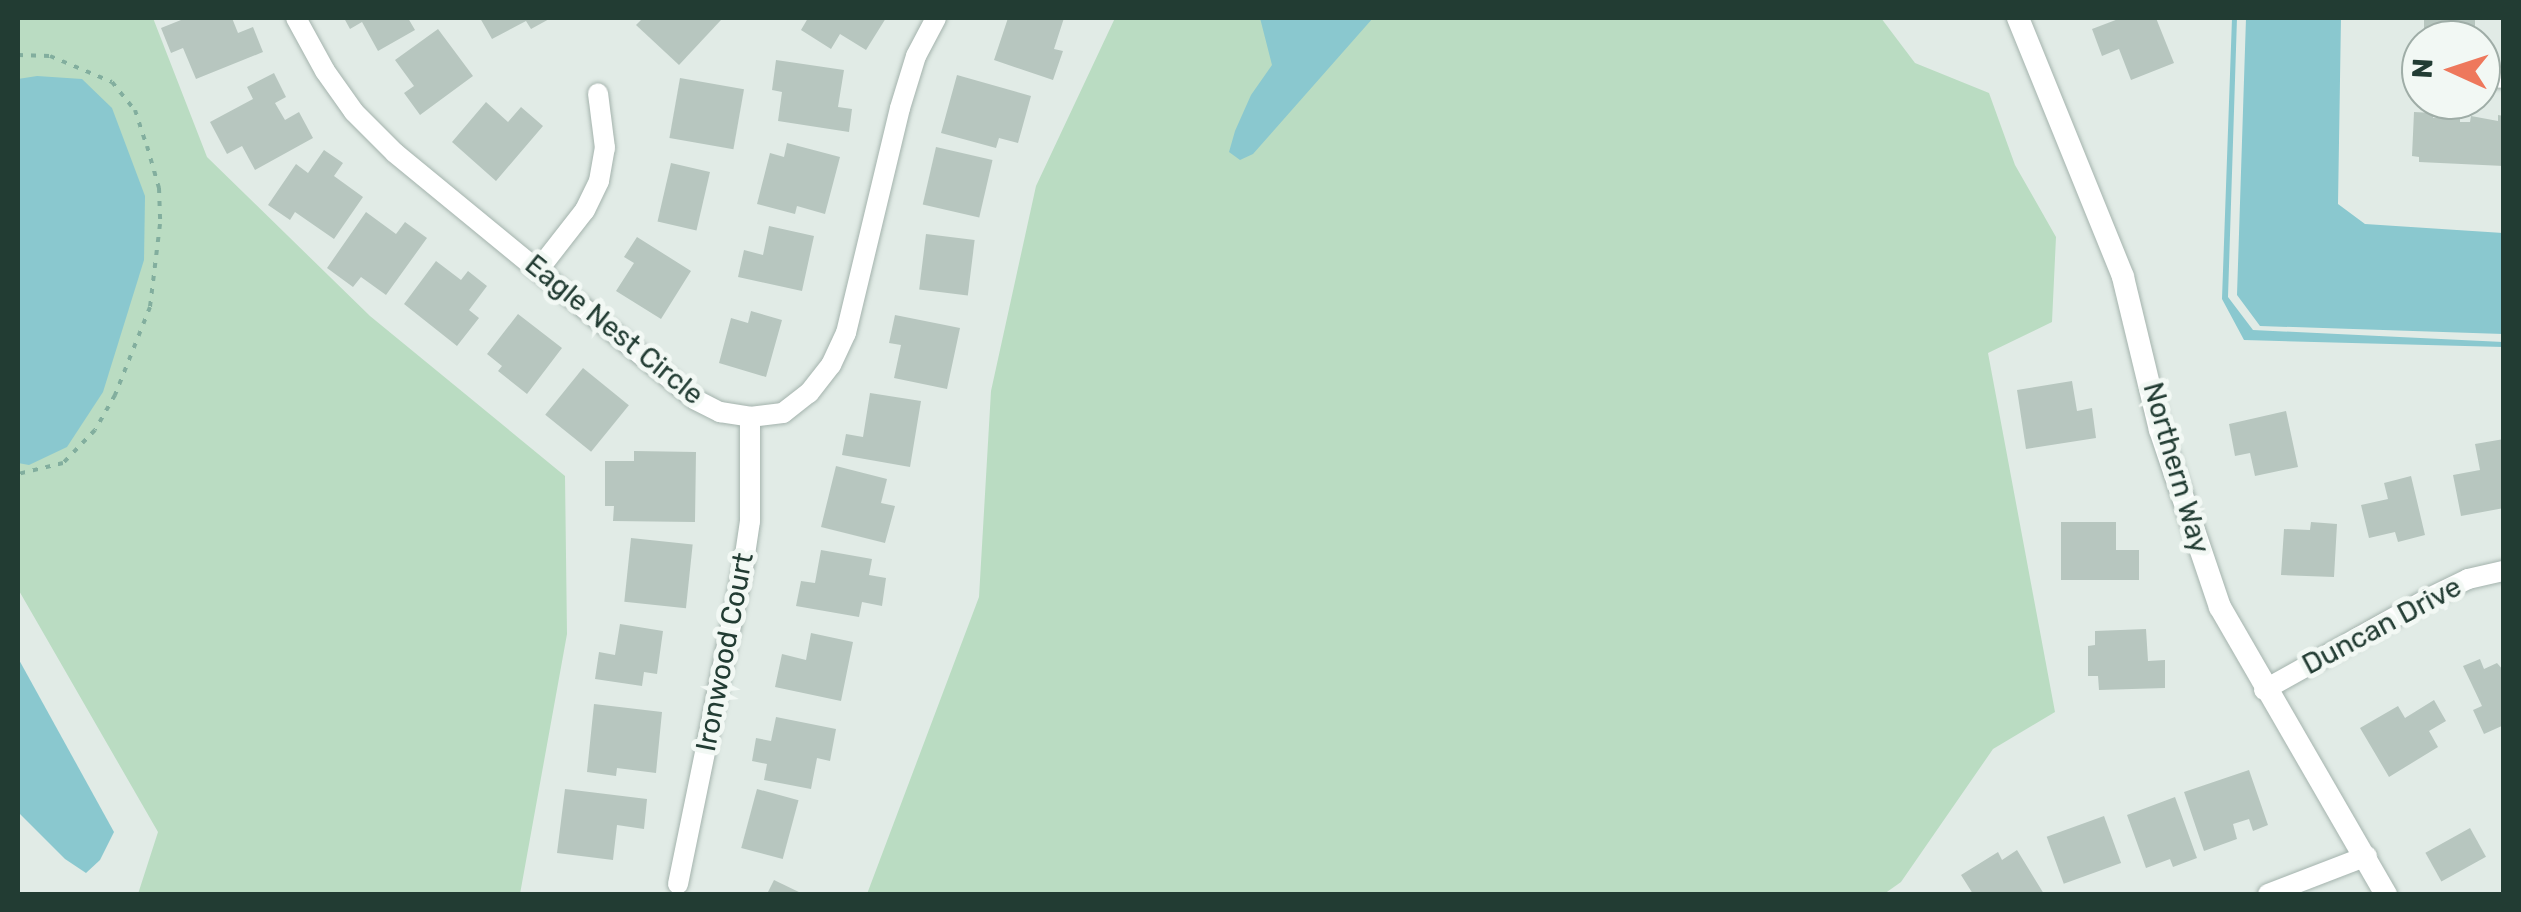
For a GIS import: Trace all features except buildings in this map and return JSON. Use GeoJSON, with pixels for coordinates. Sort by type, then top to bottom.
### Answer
{"type":"FeatureCollection","features":[{"type":"Feature","properties":{"kind":"street","name":"Eagle Nest Circle"},"geometry":{"type":"LineString","coordinates":[[296,18],[325,71],[354,112],[395,153],[694,400],[720,412],[750,418]]}},
{"type":"Feature","properties":{"kind":"street"},"geometry":{"type":"LineString","coordinates":[[750,418],[783,413],[809,393],[831,366],[846,333],[900,108],[916,56],[936,18]]}},
{"type":"Feature","properties":{"kind":"street","name":"Northern Way"},"geometry":{"type":"LineString","coordinates":[[2018,18],[2118,263],[2185,512],[2220,607],[2264,690],[2386,894]]}},
{"type":"Feature","properties":{"kind":"street"},"geometry":{"type":"LineString","coordinates":[[539,269],[585,210],[599,181],[605,148],[598,93]]}},
{"type":"Feature","properties":{"kind":"street","name":"Ironwood Court"},"geometry":{"type":"LineString","coordinates":[[678,884],[743,568],[750,521],[750,418]]}},
{"type":"Feature","properties":{"kind":"street","name":"Duncan Drive"},"geometry":{"type":"LineString","coordinates":[[2264,690],[2429,598],[2468,579],[2504,571]]}},
{"type":"Feature","properties":{"kind":"street"},"geometry":{"type":"LineString","coordinates":[[2268,894],[2366,856]]}},
{"type":"Feature","properties":{"kind":"path"},"geometry":{"type":"LineString","coordinates":[[18,56],[50,56],[112,82],[135,110],[160,188],[160,224],[150,307],[116,396],[95,430],[63,463],[18,474]]}},
{"type":"Feature","properties":{"kind":"green space"},"geometry":{"type":"Polygon","coordinates":[[[18,18],[153,18],[207,157],[370,316],[565,476],[567,634],[520,894],[138,894],[158,832],[18,589],[18,18]]]}},
{"type":"Feature","properties":{"kind":"green space"},"geometry":{"type":"Polygon","coordinates":[[[1115,18],[1881,18],[1915,63],[1989,93],[2015,165],[2056,237],[2052,322],[1988,353],[2055,712],[1993,749],[1901,882],[1884,894],[867,894],[979,597],[991,391],[1036,186],[1115,18]]]}},
{"type":"Feature","properties":{"kind":"water"},"geometry":{"type":"Polygon","coordinates":[[[1260,18],[1373,18],[1253,154],[1240,160],[1229,152],[1235,131],[1251,95],[1272,65],[1260,18]]]}},
{"type":"Feature","properties":{"kind":"water"},"geometry":{"type":"Polygon","coordinates":[[[2232,18],[2237,18],[2228,297],[2253,330],[2503,342],[2503,347],[2244,340],[2222,299],[2232,18]]]}},
{"type":"Feature","properties":{"kind":"water"},"geometry":{"type":"Polygon","coordinates":[[[2246,18],[2341,18],[2338,204],[2365,224],[2503,233],[2503,334],[2260,326],[2237,295],[2246,18]]]}},
{"type":"Feature","properties":{"kind":"water"},"geometry":{"type":"Polygon","coordinates":[[[18,79],[82,79],[112,108],[145,196],[144,260],[103,392],[67,447],[29,465],[18,463],[18,79]]]}},
{"type":"Feature","properties":{"kind":"water"},"geometry":{"type":"Polygon","coordinates":[[[18,658],[114,832],[100,860],[86,873],[65,859],[18,812],[18,658]]]}}]}
